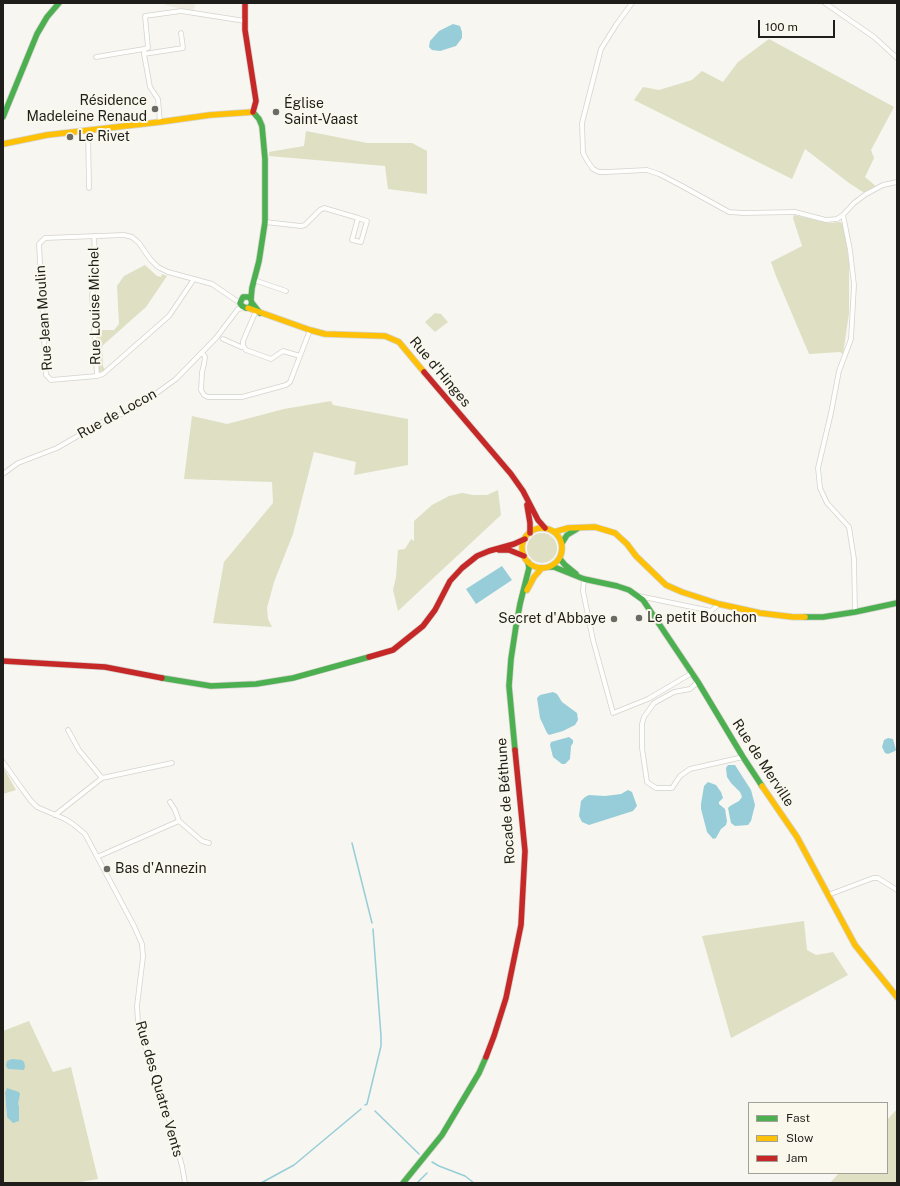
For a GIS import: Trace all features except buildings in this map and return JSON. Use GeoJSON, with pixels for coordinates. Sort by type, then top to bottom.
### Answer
{"type":"FeatureCollection","features":[{"type":"Feature","properties":{"kind":"main road"},"geometry":{"type":"LineString","coordinates":[[3,117],[36,34],[47,17],[59,3]]}},
{"type":"Feature","properties":{"kind":"main road"},"geometry":{"type":"LineString","coordinates":[[245,3],[245,21],[256,101],[253,112]]}},
{"type":"Feature","properties":{"kind":"main road"},"geometry":{"type":"LineString","coordinates":[[3,144],[47,135],[210,115],[253,112],[260,119],[262,126],[265,159],[265,222],[259,261],[252,288],[246,302],[258,312]]}},
{"type":"Feature","properties":{"kind":"main road","name":"Rue d'Hinges"},"geometry":{"type":"LineString","coordinates":[[258,312],[325,334],[385,336],[399,342],[511,474],[523,491],[538,520],[545,528]]}},
{"type":"Feature","properties":{"kind":"main road","name":"Rue d'Hinges"},"geometry":{"type":"LineString","coordinates":[[523,491],[529,510],[530,533]]}},
{"type":"Feature","properties":{"kind":"main road"},"geometry":{"type":"LineString","coordinates":[[554,532],[568,528],[595,527],[615,533],[666,585],[719,604],[760,613],[793,617],[823,617],[897,604]]}},
{"type":"Feature","properties":{"kind":"main road"},"geometry":{"type":"LineString","coordinates":[[545,528],[554,532],[562,543],[562,554],[560,558],[550,567],[542,568],[532,566],[524,556],[522,550],[525,539],[534,530],[545,528]]}},
{"type":"Feature","properties":{"kind":"main road"},"geometry":{"type":"LineString","coordinates":[[562,543],[567,535],[579,528]]}},
{"type":"Feature","properties":{"kind":"main road"},"geometry":{"type":"LineString","coordinates":[[3,661],[112,668],[211,686],[256,684],[293,678],[393,650],[423,626],[435,610],[450,581],[462,568],[477,556],[525,539]]}},
{"type":"Feature","properties":{"kind":"main road"},"geometry":{"type":"LineString","coordinates":[[489,551],[509,550],[524,556]]}},
{"type":"Feature","properties":{"kind":"main road","name":"Rue de Merville"},"geometry":{"type":"LineString","coordinates":[[560,558],[565,565],[582,578]]}},
{"type":"Feature","properties":{"kind":"main road","name":"Rocade de Béthune"},"geometry":{"type":"LineString","coordinates":[[403,1183],[442,1135],[462,1104],[479,1073],[494,1036],[506,998],[516,951],[521,925],[525,851],[509,686],[511,659],[520,604],[529,568],[528,562]]}},
{"type":"Feature","properties":{"kind":"main road","name":"Rue de Merville"},"geometry":{"type":"LineString","coordinates":[[550,567],[582,578],[629,590],[638,596],[646,605],[692,672],[743,757],[797,837],[855,945],[897,998]]}},
{"type":"Feature","properties":{"kind":"main road","name":"Rocade de Béthune"},"geometry":{"type":"LineString","coordinates":[[520,604],[534,577],[542,568]]}},
{"type":"Feature","properties":{"kind":"street"},"geometry":{"type":"LineString","coordinates":[[632,3],[601,49],[582,123],[583,153],[593,169],[599,172],[647,170],[682,186],[729,212],[795,212],[826,220],[837,219],[844,215],[854,203],[866,194],[883,185],[897,182]]}},
{"type":"Feature","properties":{"kind":"street"},"geometry":{"type":"LineString","coordinates":[[825,3],[874,37],[897,58]]}},
{"type":"Feature","properties":{"kind":"street"},"geometry":{"type":"LineString","coordinates":[[96,57],[148,48],[145,16],[181,11],[245,21]]}},
{"type":"Feature","properties":{"kind":"street"},"geometry":{"type":"LineString","coordinates":[[144,54],[183,48],[181,33]]}},
{"type":"Feature","properties":{"kind":"street"},"geometry":{"type":"LineString","coordinates":[[144,49],[150,87],[158,99],[160,122]]}},
{"type":"Feature","properties":{"kind":"street"},"geometry":{"type":"LineString","coordinates":[[88,130],[89,188]]}},
{"type":"Feature","properties":{"kind":"street"},"geometry":{"type":"LineString","coordinates":[[265,222],[301,226],[305,225],[324,208],[358,218],[368,221],[361,242],[352,240],[358,218]]}},
{"type":"Feature","properties":{"kind":"street"},"geometry":{"type":"LineString","coordinates":[[844,215],[854,285],[851,339],[839,371],[818,468],[820,488],[827,503],[849,527],[854,559],[856,612]]}},
{"type":"Feature","properties":{"kind":"street","name":"Rue Jean Moulin"},"geometry":{"type":"LineString","coordinates":[[194,279],[169,316],[103,374],[51,380],[46,375],[39,244],[45,238],[124,235],[132,237],[139,243],[150,259],[158,267],[168,272],[194,279],[212,284],[233,298],[246,302]]}},
{"type":"Feature","properties":{"kind":"street","name":"Rue Louise Michel"},"geometry":{"type":"LineString","coordinates":[[94,236],[96,280],[92,295],[96,376]]}},
{"type":"Feature","properties":{"kind":"street"},"geometry":{"type":"LineString","coordinates":[[254,280],[286,291]]}},
{"type":"Feature","properties":{"kind":"street","name":"Rue de Locon"},"geometry":{"type":"LineString","coordinates":[[3,474],[18,463],[56,448],[100,423],[143,403],[176,379],[216,338],[236,308],[246,302]]}},
{"type":"Feature","properties":{"kind":"street"},"geometry":{"type":"LineString","coordinates":[[244,347],[243,341],[258,312]]}},
{"type":"Feature","properties":{"kind":"street"},"geometry":{"type":"LineString","coordinates":[[202,352],[205,357],[201,390],[204,395],[208,397],[242,397],[286,385],[290,382],[310,330]]}},
{"type":"Feature","properties":{"kind":"street"},"geometry":{"type":"LineString","coordinates":[[223,339],[271,360],[283,350],[300,356]]}},
{"type":"Feature","properties":{"kind":"street"},"geometry":{"type":"LineString","coordinates":[[582,578],[583,591],[593,640],[613,713],[648,699],[692,672]]}},
{"type":"Feature","properties":{"kind":"street"},"geometry":{"type":"LineString","coordinates":[[638,596],[711,611],[719,604]]}},
{"type":"Feature","properties":{"kind":"street"},"geometry":{"type":"LineString","coordinates":[[698,682],[690,689],[674,692],[654,703],[644,717],[642,724],[642,748],[647,782],[656,788],[672,788],[680,776],[690,769],[743,757]]}},
{"type":"Feature","properties":{"kind":"street"},"geometry":{"type":"LineString","coordinates":[[68,730],[79,750],[102,778]]}},
{"type":"Feature","properties":{"kind":"street","name":"Rue des Quatre Vents"},"geometry":{"type":"LineString","coordinates":[[3,762],[31,801],[37,806],[73,824],[85,834],[142,944],[143,957],[137,1006],[138,1021],[168,1116],[182,1166],[185,1183]]}},
{"type":"Feature","properties":{"kind":"street"},"geometry":{"type":"LineString","coordinates":[[55,815],[102,778],[172,763]]}},
{"type":"Feature","properties":{"kind":"street"},"geometry":{"type":"LineString","coordinates":[[170,802],[176,810],[179,821],[202,841],[209,843]]}},
{"type":"Feature","properties":{"kind":"street"},"geometry":{"type":"LineString","coordinates":[[97,856],[179,821]]}},
{"type":"Feature","properties":{"kind":"street"},"geometry":{"type":"LineString","coordinates":[[828,895],[873,878],[878,878],[897,890]]}},
{"type":"Feature","properties":{"kind":"shaded area"},"geometry":{"type":"Polygon","coordinates":[[[166,3],[196,3],[193,11],[165,5],[166,3]]]}},
{"type":"Feature","properties":{"kind":"green space"},"geometry":{"type":"Polygon","coordinates":[[[769,39],[894,107],[871,150],[874,158],[865,177],[878,188],[866,194],[849,183],[805,149],[792,179],[634,100],[643,87],[659,90],[692,80],[702,71],[723,82],[738,62],[769,39]]]}},
{"type":"Feature","properties":{"kind":"green space"},"geometry":{"type":"Polygon","coordinates":[[[306,131],[367,143],[412,143],[427,151],[427,194],[388,189],[385,166],[269,156],[269,152],[304,146],[306,131]]]}},
{"type":"Feature","properties":{"kind":"green space"},"geometry":{"type":"Polygon","coordinates":[[[794,215],[829,223],[840,222],[844,224],[849,263],[849,313],[843,354],[840,352],[809,354],[771,262],[802,246],[793,218],[794,215]]]}},
{"type":"Feature","properties":{"kind":"green space"},"geometry":{"type":"Polygon","coordinates":[[[145,265],[157,276],[161,277],[162,274],[167,276],[146,307],[102,346],[103,366],[105,370],[100,372],[98,363],[100,360],[99,342],[97,340],[96,331],[100,330],[100,333],[102,333],[102,330],[114,330],[119,324],[117,286],[124,276],[145,265]]]}},
{"type":"Feature","properties":{"kind":"green space"},"geometry":{"type":"Polygon","coordinates":[[[435,313],[441,314],[448,322],[435,332],[425,322],[435,313]]]}},
{"type":"Feature","properties":{"kind":"green space"},"geometry":{"type":"Polygon","coordinates":[[[331,401],[333,405],[408,419],[408,465],[354,475],[356,462],[314,452],[293,534],[274,582],[267,608],[268,619],[272,627],[213,623],[224,562],[273,503],[272,482],[184,479],[192,416],[227,424],[284,409],[331,401]]]}},
{"type":"Feature","properties":{"kind":"green space"},"geometry":{"type":"Polygon","coordinates":[[[498,490],[501,515],[398,611],[393,590],[396,577],[398,550],[405,549],[411,539],[414,541],[414,521],[432,505],[449,496],[462,493],[487,495],[498,490]]]}},
{"type":"Feature","properties":{"kind":"green space"},"geometry":{"type":"Polygon","coordinates":[[[542,533],[552,538],[557,548],[552,558],[542,563],[532,558],[527,548],[532,538],[542,533]]]}},
{"type":"Feature","properties":{"kind":"green space"},"geometry":{"type":"Polygon","coordinates":[[[3,767],[16,790],[3,794],[3,767]]]}},
{"type":"Feature","properties":{"kind":"green space"},"geometry":{"type":"Polygon","coordinates":[[[804,921],[807,950],[816,955],[833,952],[848,975],[731,1038],[702,936],[804,921]]]}},
{"type":"Feature","properties":{"kind":"green space"},"geometry":{"type":"Polygon","coordinates":[[[29,1021],[53,1072],[71,1067],[98,1179],[75,1183],[3,1183],[3,1031],[29,1021]],[[5,1093],[7,1117],[18,1118],[19,1106],[5,1093]]]}},
{"type":"Feature","properties":{"kind":"green space"},"geometry":{"type":"Polygon","coordinates":[[[897,1109],[897,1183],[830,1183],[838,1174],[888,1174],[888,1119],[897,1109]]]}},
{"type":"Feature","properties":{"kind":"water"},"geometry":{"type":"Polygon","coordinates":[[[453,24],[460,26],[462,32],[462,38],[456,46],[440,51],[432,50],[429,47],[430,41],[439,31],[453,24]]]}},
{"type":"Feature","properties":{"kind":"water"},"geometry":{"type":"Polygon","coordinates":[[[502,566],[512,580],[476,604],[466,589],[502,566]]]}},
{"type":"Feature","properties":{"kind":"water"},"geometry":{"type":"Polygon","coordinates":[[[553,692],[557,694],[562,702],[577,713],[578,720],[575,725],[563,731],[549,735],[540,718],[537,698],[540,695],[553,692]]]}},
{"type":"Feature","properties":{"kind":"water"},"geometry":{"type":"Polygon","coordinates":[[[569,737],[573,740],[570,759],[565,764],[562,764],[553,757],[550,745],[551,742],[569,737]]]}},
{"type":"Feature","properties":{"kind":"water"},"geometry":{"type":"Polygon","coordinates":[[[888,738],[893,739],[896,750],[888,754],[885,753],[882,747],[884,740],[888,738]]]}},
{"type":"Feature","properties":{"kind":"water"},"geometry":{"type":"Polygon","coordinates":[[[728,765],[735,765],[751,790],[755,805],[751,821],[748,825],[735,826],[731,823],[728,808],[739,801],[742,797],[740,792],[727,777],[726,768],[728,765]]]}},
{"type":"Feature","properties":{"kind":"water"},"geometry":{"type":"Polygon","coordinates":[[[708,782],[716,785],[721,792],[723,798],[719,804],[725,809],[727,821],[726,825],[721,829],[716,838],[713,839],[707,832],[701,809],[704,786],[708,782]]]}},
{"type":"Feature","properties":{"kind":"water"},"geometry":{"type":"Polygon","coordinates":[[[628,790],[632,792],[637,806],[633,811],[589,825],[582,822],[579,816],[581,801],[585,797],[589,795],[605,796],[621,794],[628,790]]]}},
{"type":"Feature","properties":{"kind":"water"},"geometry":{"type":"Polygon","coordinates":[[[12,1059],[22,1060],[25,1066],[24,1070],[8,1069],[6,1066],[7,1061],[12,1059]]]}},
{"type":"Feature","properties":{"kind":"water"},"geometry":{"type":"Polygon","coordinates":[[[7,1088],[19,1092],[20,1094],[18,1104],[19,1121],[13,1123],[7,1117],[5,1093],[7,1088]]]}},
{"type":"Feature","properties":{"kind":"waterway"},"geometry":{"type":"LineString","coordinates":[[352,843],[372,923]]}},
{"type":"Feature","properties":{"kind":"waterway"},"geometry":{"type":"LineString","coordinates":[[365,1105],[367,1104],[381,1046],[373,929]]}},
{"type":"Feature","properties":{"kind":"waterway"},"geometry":{"type":"LineString","coordinates":[[261,1183],[294,1165],[361,1109]]}},
{"type":"Feature","properties":{"kind":"waterway"},"geometry":{"type":"LineString","coordinates":[[375,1111],[419,1154]]}},
{"type":"Feature","properties":{"kind":"waterway"},"geometry":{"type":"LineString","coordinates":[[432,1162],[465,1176],[474,1183]]}},
{"type":"Feature","properties":{"kind":"waterway"},"geometry":{"type":"LineString","coordinates":[[417,1183],[427,1173]]}},
{"type":"Feature","properties":{"kind":"traffic: fast"},"geometry":{"type":"LineString","coordinates":[[3,117],[37,34],[47,17],[59,3]]}},
{"type":"Feature","properties":{"kind":"traffic: fast"},"geometry":{"type":"LineString","coordinates":[[251,299],[265,222],[265,159],[262,126],[259,119],[253,112]]}},
{"type":"Feature","properties":{"kind":"traffic: fast"},"geometry":{"type":"LineString","coordinates":[[252,303],[250,307],[246,308],[240,303],[243,297],[250,297],[252,303],[260,313]]}},
{"type":"Feature","properties":{"kind":"traffic: fast"},"geometry":{"type":"LineString","coordinates":[[562,543],[567,535],[577,529]]}},
{"type":"Feature","properties":{"kind":"traffic: fast"},"geometry":{"type":"LineString","coordinates":[[560,559],[576,574]]}},
{"type":"Feature","properties":{"kind":"traffic: fast"},"geometry":{"type":"LineString","coordinates":[[515,750],[509,686],[516,626],[529,568],[528,562]]}},
{"type":"Feature","properties":{"kind":"traffic: fast"},"geometry":{"type":"LineString","coordinates":[[550,567],[554,567],[584,579],[629,590],[643,600],[698,682],[762,786]]}},
{"type":"Feature","properties":{"kind":"traffic: fast"},"geometry":{"type":"LineString","coordinates":[[805,617],[823,617],[897,603]]}},
{"type":"Feature","properties":{"kind":"traffic: fast"},"geometry":{"type":"LineString","coordinates":[[162,678],[211,686],[256,684],[293,678],[369,657]]}},
{"type":"Feature","properties":{"kind":"traffic: fast"},"geometry":{"type":"LineString","coordinates":[[403,1183],[442,1135],[479,1073],[486,1057]]}},
{"type":"Feature","properties":{"kind":"traffic: slow"},"geometry":{"type":"LineString","coordinates":[[3,144],[47,135],[210,115],[253,112]]}},
{"type":"Feature","properties":{"kind":"traffic: slow"},"geometry":{"type":"LineString","coordinates":[[248,308],[325,334],[385,336],[399,342],[424,372]]}},
{"type":"Feature","properties":{"kind":"traffic: slow"},"geometry":{"type":"LineString","coordinates":[[554,532],[568,528],[595,527],[615,533],[666,585],[719,604],[760,613],[805,617]]}},
{"type":"Feature","properties":{"kind":"traffic: slow"},"geometry":{"type":"LineString","coordinates":[[538,528],[546,528],[553,531],[559,537],[562,548],[559,559],[553,565],[546,568],[538,568],[531,565],[525,559],[522,552],[522,544],[525,537],[531,531],[538,528]]}},
{"type":"Feature","properties":{"kind":"traffic: slow"},"geometry":{"type":"LineString","coordinates":[[527,590],[534,577],[542,568]]}},
{"type":"Feature","properties":{"kind":"traffic: slow"},"geometry":{"type":"LineString","coordinates":[[762,786],[797,837],[855,945],[897,997]]}},
{"type":"Feature","properties":{"kind":"traffic: jam"},"geometry":{"type":"LineString","coordinates":[[245,3],[245,30],[256,101],[253,112]]}},
{"type":"Feature","properties":{"kind":"traffic: jam"},"geometry":{"type":"LineString","coordinates":[[424,372],[511,474],[523,491],[538,520],[545,528]]}},
{"type":"Feature","properties":{"kind":"traffic: jam"},"geometry":{"type":"LineString","coordinates":[[527,505],[530,533]]}},
{"type":"Feature","properties":{"kind":"traffic: jam"},"geometry":{"type":"LineString","coordinates":[[369,657],[393,650],[423,626],[435,610],[450,581],[462,568],[477,556],[525,539]]}},
{"type":"Feature","properties":{"kind":"traffic: jam"},"geometry":{"type":"LineString","coordinates":[[499,550],[509,550],[524,556]]}},
{"type":"Feature","properties":{"kind":"traffic: jam"},"geometry":{"type":"LineString","coordinates":[[3,661],[105,667],[162,678]]}},
{"type":"Feature","properties":{"kind":"traffic: jam"},"geometry":{"type":"LineString","coordinates":[[486,1057],[506,998],[521,925],[525,851],[515,750]]}},
{"type":"Feature","properties":{"kind":"place","name":"Résidence Madeleine Renaud"},"geometry":{"type":"Point","coordinates":[155,109]}},
{"type":"Feature","properties":{"kind":"place","name":"Église Saint-Vaast"},"geometry":{"type":"Point","coordinates":[276,112]}},
{"type":"Feature","properties":{"kind":"place","name":"Le Rivet"},"geometry":{"type":"Point","coordinates":[70,137]}},
{"type":"Feature","properties":{"kind":"place","name":"Le petit Bouchon"},"geometry":{"type":"Point","coordinates":[639,618]}},
{"type":"Feature","properties":{"kind":"place","name":"Secret d'Abbaye"},"geometry":{"type":"Point","coordinates":[614,619]}},
{"type":"Feature","properties":{"kind":"place","name":"Bas d'Annezin"},"geometry":{"type":"Point","coordinates":[107,869]}}]}
